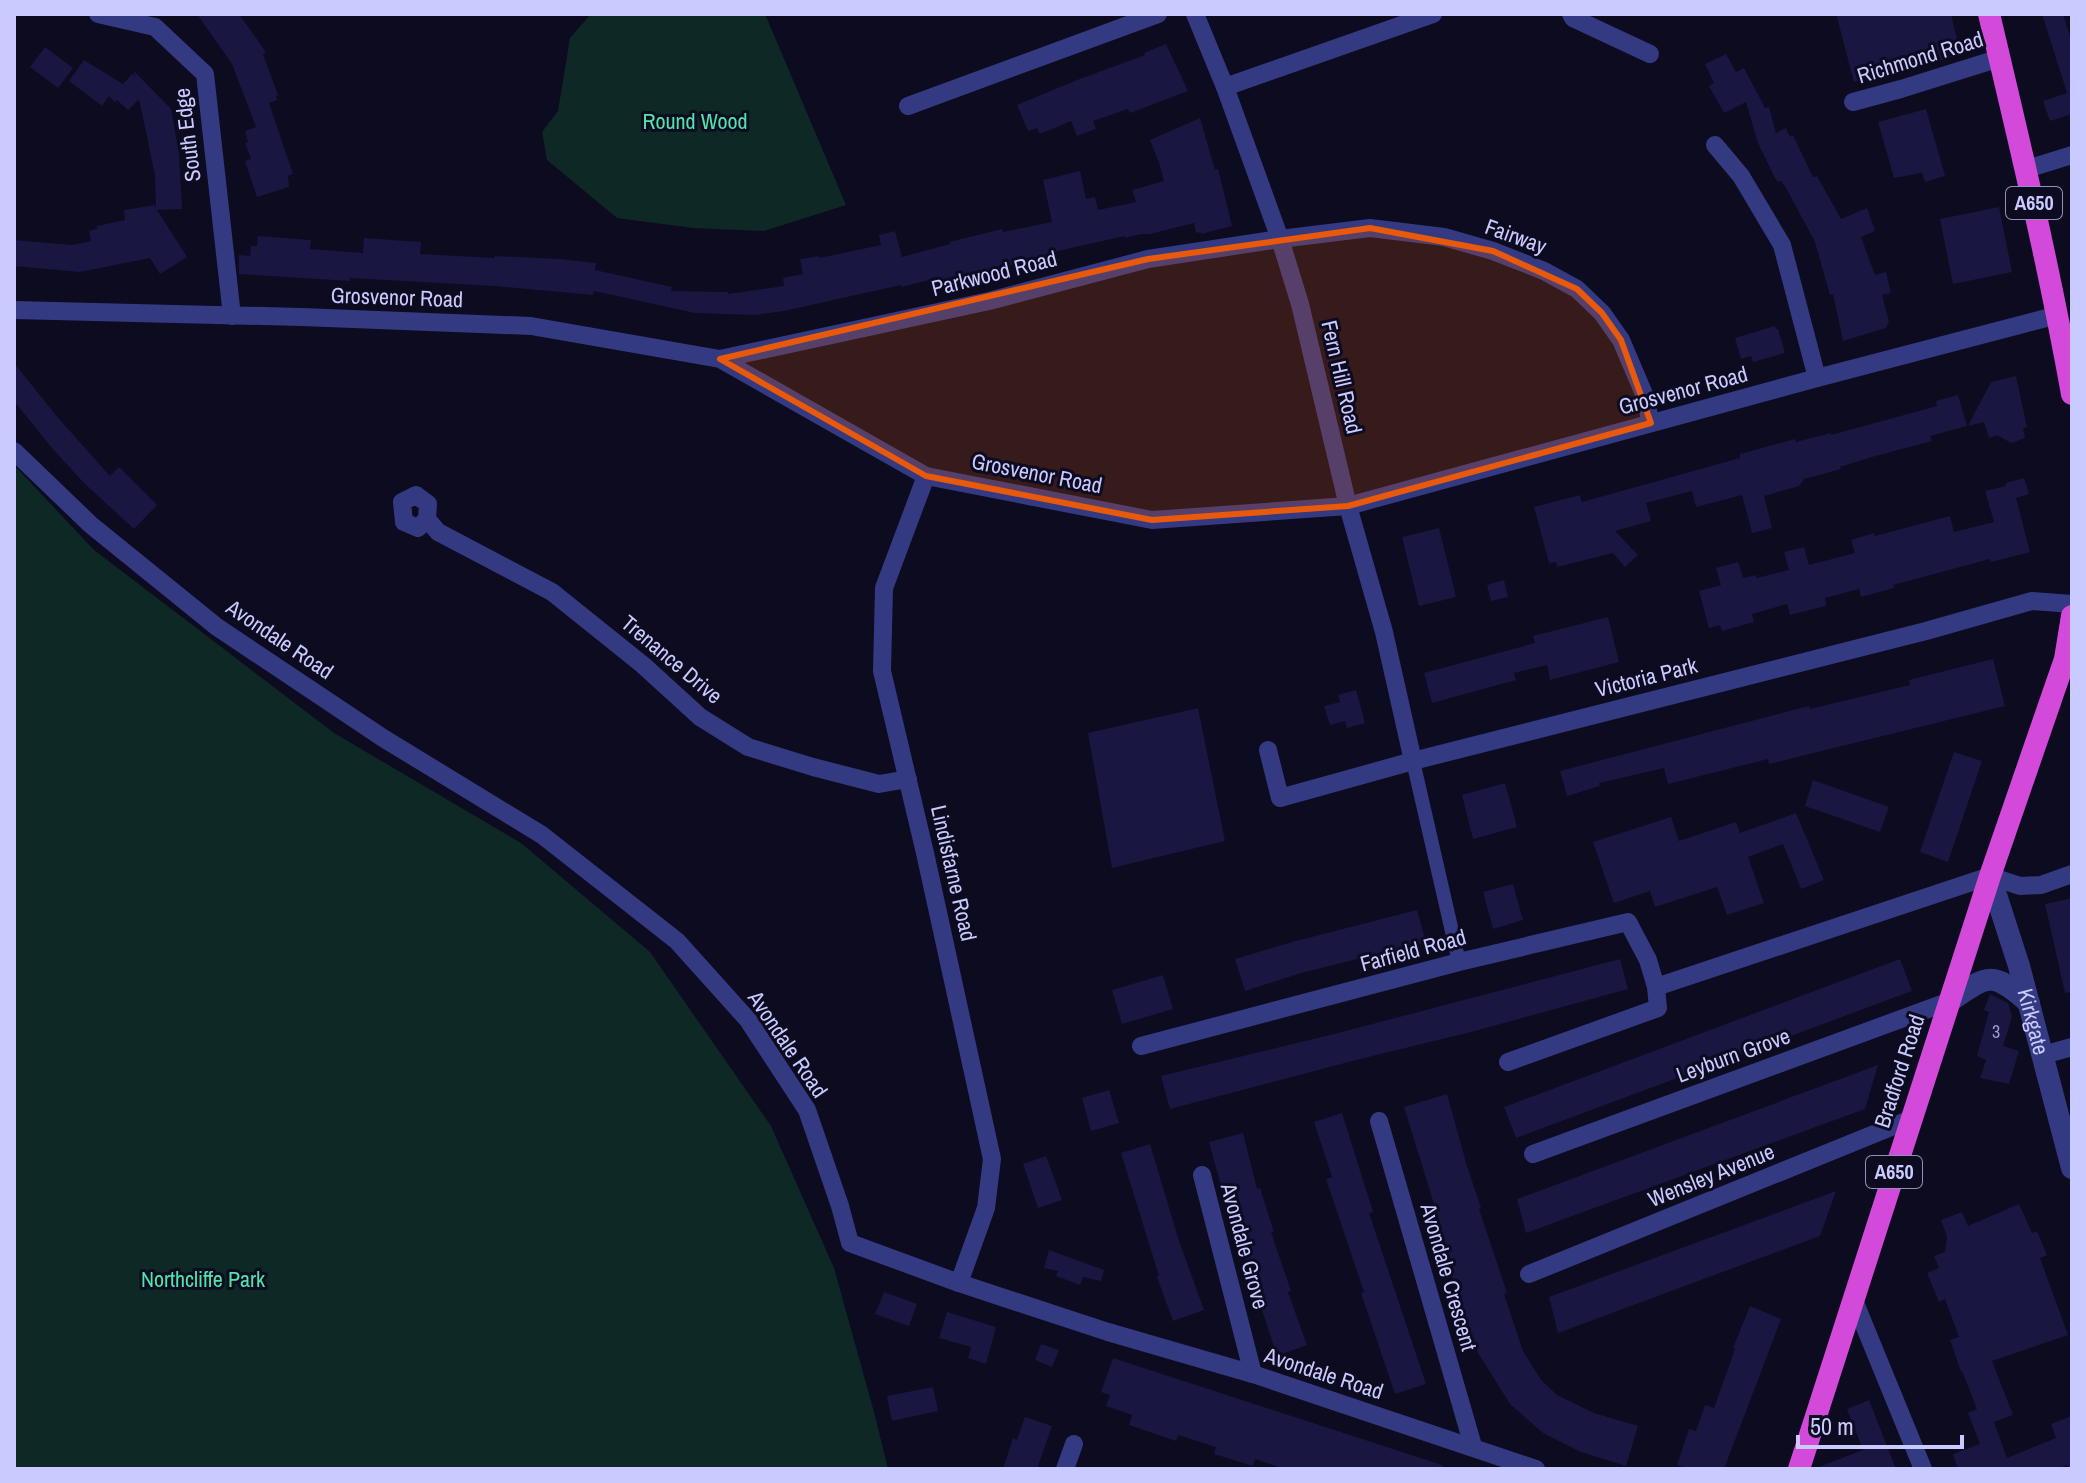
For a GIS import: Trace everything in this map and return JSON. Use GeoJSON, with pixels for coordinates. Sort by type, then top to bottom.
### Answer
{"type":"FeatureCollection","features":[{"type":"Feature","properties":{"kind":"highway","name":"A650"},"geometry":{"type":"LineString","coordinates":[[1989,14],[2027,169],[2072,394]]}},
{"type":"Feature","properties":{"kind":"highway","name":"Bradford Road"},"geometry":{"type":"LineString","coordinates":[[1799,1469],[1990,876],[2065,659],[2072,616]]}},
{"type":"Feature","properties":{"kind":"street","name":"South Edge"},"geometry":{"type":"LineString","coordinates":[[98,14],[155,27],[205,74],[232,316]]}},
{"type":"Feature","properties":{"kind":"street"},"geometry":{"type":"LineString","coordinates":[[908,106],[1158,14]]}},
{"type":"Feature","properties":{"kind":"street","name":"Fern Hill Road"},"geometry":{"type":"LineString","coordinates":[[1195,14],[1225,87],[1300,304],[1348,506],[1384,632],[1413,761]]}},
{"type":"Feature","properties":{"kind":"street"},"geometry":{"type":"LineString","coordinates":[[1225,87],[1433,14]]}},
{"type":"Feature","properties":{"kind":"street"},"geometry":{"type":"LineString","coordinates":[[1571,14],[1573,18],[1650,54]]}},
{"type":"Feature","properties":{"kind":"street","name":"Richmond Road"},"geometry":{"type":"LineString","coordinates":[[1853,102],[2000,58]]}},
{"type":"Feature","properties":{"kind":"street"},"geometry":{"type":"LineString","coordinates":[[1715,145],[1741,176],[1782,245],[1817,378]]}},
{"type":"Feature","properties":{"kind":"street"},"geometry":{"type":"LineString","coordinates":[[2027,169],[2072,155]]}},
{"type":"Feature","properties":{"kind":"street","name":"Fairway"},"geometry":{"type":"LineString","coordinates":[[1280,239],[1370,228],[1385,229],[1444,237],[1493,251],[1544,271],[1577,289],[1602,313],[1621,340],[1644,394],[1651,423]]}},
{"type":"Feature","properties":{"kind":"street","name":"Parkwood Road"},"geometry":{"type":"LineString","coordinates":[[720,359],[989,301],[1148,259],[1280,239]]}},
{"type":"Feature","properties":{"kind":"street","name":"Grosvenor Road"},"geometry":{"type":"LineString","coordinates":[[14,310],[531,326],[720,359],[926,476],[1152,520],[1348,506],[2058,315]]}},
{"type":"Feature","properties":{"kind":"street","name":"Avondale Road"},"geometry":{"type":"LineString","coordinates":[[14,451],[91,525],[217,627],[383,738],[542,835],[677,941],[748,1020],[807,1110],[850,1243],[959,1283],[1108,1332],[1253,1374],[1536,1469]]}},
{"type":"Feature","properties":{"kind":"street","name":"Lindisfarne Road"},"geometry":{"type":"LineString","coordinates":[[926,476],[884,588],[882,671],[992,1159],[986,1208],[959,1283]]}},
{"type":"Feature","properties":{"kind":"street","name":"Trenance Drive"},"geometry":{"type":"LineString","coordinates":[[427,519],[438,532],[552,592],[643,665],[700,717],[748,747],[879,784],[908,779]]}},
{"type":"Feature","properties":{"kind":"street","name":"Victoria Park"},"geometry":{"type":"LineString","coordinates":[[1268,750],[1280,798],[2032,601],[2072,604]]}},
{"type":"Feature","properties":{"kind":"street"},"geometry":{"type":"LineString","coordinates":[[1413,761],[1459,962]]}},
{"type":"Feature","properties":{"kind":"street"},"geometry":{"type":"LineString","coordinates":[[1508,1062],[1658,1008],[1656,987],[1990,876],[2020,886],[2041,885],[2072,874]]}},
{"type":"Feature","properties":{"kind":"street","name":"Kirkgate"},"geometry":{"type":"LineString","coordinates":[[1990,876],[2029,1003],[2071,1162]]}},
{"type":"Feature","properties":{"kind":"street","name":"Farfield Road"},"geometry":{"type":"LineString","coordinates":[[1141,1046],[1459,962],[1628,922],[1648,960],[1656,987]]}},
{"type":"Feature","properties":{"kind":"street"},"geometry":{"type":"LineString","coordinates":[[1950,1001],[1977,983],[1992,979],[2008,984],[2029,1003]]}},
{"type":"Feature","properties":{"kind":"street","name":"Leyburn Grove"},"geometry":{"type":"LineString","coordinates":[[1533,1154],[1950,1001]]}},
{"type":"Feature","properties":{"kind":"street"},"geometry":{"type":"LineString","coordinates":[[2043,1055],[2072,1047]]}},
{"type":"Feature","properties":{"kind":"street","name":"Wensley Avenue"},"geometry":{"type":"LineString","coordinates":[[1529,1274],[1911,1119]]}},
{"type":"Feature","properties":{"kind":"street","name":"Avondale Crescent"},"geometry":{"type":"LineString","coordinates":[[1379,1121],[1473,1446]]}},
{"type":"Feature","properties":{"kind":"street","name":"Avondale Grove"},"geometry":{"type":"LineString","coordinates":[[1202,1175],[1253,1374]]}},
{"type":"Feature","properties":{"kind":"street"},"geometry":{"type":"LineString","coordinates":[[1853,1298],[1923,1469]]}},
{"type":"Feature","properties":{"kind":"street"},"geometry":{"type":"LineString","coordinates":[[1065,1469],[1074,1444]]}},
{"type":"Feature","properties":{"kind":"highlighted area"},"geometry":{"type":"Polygon","coordinates":[[[1370,228],[1493,251],[1577,289],[1602,313],[1621,340],[1651,423],[1348,506],[1152,520],[926,476],[720,359],[1148,259],[1370,228]]]}},
{"type":"Feature","properties":{"kind":"green space","name":"Round Wood"},"geometry":{"type":"Polygon","coordinates":[[[591,14],[765,14],[846,205],[764,231],[693,228],[617,218],[547,160],[542,132],[558,111],[570,38],[591,14]]]}},
{"type":"Feature","properties":{"kind":"green space","name":"Northcliffe Park"},"geometry":{"type":"Polygon","coordinates":[[[14,465],[94,550],[334,733],[521,843],[650,952],[771,1126],[834,1268],[888,1469],[14,1469],[14,465]]]}},
{"type":"Feature","properties":{"kind":"building"},"geometry":{"type":"Polygon","coordinates":[[[197,14],[239,14],[266,52],[263,54],[278,95],[277,100],[269,103],[293,174],[288,176],[289,187],[257,197],[245,161],[251,159],[245,143],[248,142],[245,131],[256,127],[232,64],[197,14]]]}},
{"type":"Feature","properties":{"kind":"building"},"geometry":{"type":"Polygon","coordinates":[[[1836,14],[1951,14],[1961,55],[1854,82],[1836,14]]]}},
{"type":"Feature","properties":{"kind":"building"},"geometry":{"type":"Polygon","coordinates":[[[2042,14],[2063,14],[2072,42],[2072,114],[2050,121],[2043,101],[2067,93],[2042,14]]]}},
{"type":"Feature","properties":{"kind":"building"},"geometry":{"type":"Polygon","coordinates":[[[1166,44],[1188,91],[1130,113],[1128,109],[1093,121],[1096,129],[1077,136],[1071,121],[1040,134],[1037,128],[1028,131],[1017,105],[1166,44]]]}},
{"type":"Feature","properties":{"kind":"building"},"geometry":{"type":"Polygon","coordinates":[[[45,47],[73,68],[58,88],[30,67],[45,47]]]}},
{"type":"Feature","properties":{"kind":"building"},"geometry":{"type":"Polygon","coordinates":[[[1726,54],[1736,72],[1744,68],[1765,108],[1769,107],[1776,133],[1786,128],[1790,137],[1793,135],[1813,177],[1817,176],[1841,219],[1867,208],[1875,231],[1861,237],[1875,275],[1886,272],[1891,293],[1882,295],[1889,321],[1886,328],[1843,341],[1833,294],[1830,295],[1815,242],[1786,188],[1781,181],[1777,182],[1758,143],[1746,102],[1724,113],[1709,86],[1714,83],[1705,64],[1726,54]]]}},
{"type":"Feature","properties":{"kind":"building"},"geometry":{"type":"Polygon","coordinates":[[[84,60],[123,84],[132,74],[135,77],[133,70],[171,109],[179,154],[182,209],[157,210],[187,257],[160,274],[150,258],[80,272],[14,266],[14,240],[72,245],[91,241],[89,231],[97,229],[97,226],[125,220],[124,210],[155,205],[156,208],[155,175],[139,99],[128,110],[109,96],[102,106],[69,81],[84,60]]]}},
{"type":"Feature","properties":{"kind":"building"},"geometry":{"type":"Polygon","coordinates":[[[1926,109],[1945,176],[1925,182],[1922,173],[1894,178],[1878,122],[1926,109]]]}},
{"type":"Feature","properties":{"kind":"building"},"geometry":{"type":"Polygon","coordinates":[[[1200,118],[1215,170],[1218,169],[1232,226],[1201,234],[1196,233],[1194,223],[1150,234],[1125,236],[1049,253],[1050,257],[968,274],[969,278],[946,283],[944,279],[938,281],[937,278],[784,311],[755,315],[695,313],[594,291],[593,295],[494,286],[239,274],[239,255],[250,256],[251,246],[257,246],[258,236],[311,240],[310,249],[363,253],[364,238],[421,242],[420,254],[596,263],[595,270],[672,287],[671,291],[728,294],[784,286],[783,278],[803,274],[800,259],[881,245],[879,235],[895,231],[902,257],[1002,229],[1003,232],[1052,222],[1043,180],[1080,171],[1086,199],[1095,197],[1098,210],[1136,202],[1132,190],[1164,181],[1150,140],[1200,118]]]}},
{"type":"Feature","properties":{"kind":"building"},"geometry":{"type":"Polygon","coordinates":[[[1999,207],[2012,272],[1953,284],[1940,219],[1999,207]]]}},
{"type":"Feature","properties":{"kind":"building"},"geometry":{"type":"Polygon","coordinates":[[[1775,326],[1785,353],[1753,362],[1751,356],[1741,359],[1735,338],[1775,326]]]}},
{"type":"Feature","properties":{"kind":"building"},"geometry":{"type":"Polygon","coordinates":[[[14,363],[110,476],[119,467],[157,505],[134,529],[83,482],[14,401],[14,363]]]}},
{"type":"Feature","properties":{"kind":"building"},"geometry":{"type":"Polygon","coordinates":[[[2016,376],[2027,427],[2023,428],[2025,438],[2011,443],[1997,435],[1989,438],[1984,422],[1968,426],[1991,382],[2016,376]]]}},
{"type":"Feature","properties":{"kind":"building"},"geometry":{"type":"Polygon","coordinates":[[[1958,395],[1967,426],[1930,436],[1932,441],[1804,479],[1799,486],[1764,496],[1772,528],[1752,533],[1742,495],[1696,507],[1692,491],[1646,503],[1651,521],[1615,531],[1638,555],[1625,567],[1613,553],[1557,567],[1556,562],[1549,563],[1534,507],[1580,495],[1582,502],[1740,458],[1740,454],[1795,439],[1796,442],[1831,435],[1937,406],[1936,401],[1958,395]]]}},
{"type":"Feature","properties":{"kind":"building"},"geometry":{"type":"Polygon","coordinates":[[[2024,478],[2029,494],[2016,498],[2030,552],[1991,562],[1990,559],[1893,585],[1894,588],[1861,597],[1859,589],[1825,598],[1826,606],[1790,615],[1787,604],[1752,614],[1754,622],[1722,631],[1720,625],[1709,628],[1699,591],[1721,585],[1716,568],[1738,562],[1743,578],[1756,575],[1756,578],[1789,570],[1784,552],[1804,547],[1809,565],[1855,553],[1851,540],[1874,533],[1875,536],[1950,516],[1954,532],[1994,522],[1985,491],[2024,478]]]}},
{"type":"Feature","properties":{"kind":"building"},"geometry":{"type":"Polygon","coordinates":[[[1439,528],[1456,597],[1419,606],[1402,537],[1439,528]]]}},
{"type":"Feature","properties":{"kind":"building"},"geometry":{"type":"Polygon","coordinates":[[[1504,580],[1508,597],[1491,601],[1487,585],[1504,580]]]}},
{"type":"Feature","properties":{"kind":"building"},"geometry":{"type":"Polygon","coordinates":[[[1608,617],[1619,662],[1550,680],[1547,665],[1514,673],[1516,680],[1432,703],[1424,673],[1535,643],[1533,636],[1608,617]]]}},
{"type":"Feature","properties":{"kind":"building"},"geometry":{"type":"Polygon","coordinates":[[[1993,659],[2005,706],[1769,764],[1768,759],[1668,784],[1664,768],[1599,783],[1600,786],[1567,796],[1560,771],[1809,706],[1810,709],[1910,685],[1909,680],[1993,659]]]}},
{"type":"Feature","properties":{"kind":"building"},"geometry":{"type":"Polygon","coordinates":[[[1356,690],[1365,723],[1347,728],[1345,721],[1330,725],[1324,706],[1340,702],[1338,695],[1356,690]]]}},
{"type":"Feature","properties":{"kind":"building"},"geometry":{"type":"Polygon","coordinates":[[[1198,708],[1225,841],[1112,868],[1088,733],[1198,708]]]}},
{"type":"Feature","properties":{"kind":"building"},"geometry":{"type":"Polygon","coordinates":[[[1954,752],[1982,761],[1948,862],[1920,852],[1954,752]]]}},
{"type":"Feature","properties":{"kind":"building"},"geometry":{"type":"Polygon","coordinates":[[[1813,780],[1889,807],[1880,832],[1805,806],[1813,780]]]}},
{"type":"Feature","properties":{"kind":"building"},"geometry":{"type":"Polygon","coordinates":[[[1505,783],[1517,827],[1473,839],[1462,795],[1505,783]]]}},
{"type":"Feature","properties":{"kind":"building"},"geometry":{"type":"Polygon","coordinates":[[[1796,813],[1824,880],[1801,889],[1783,844],[1748,857],[1764,903],[1727,915],[1717,887],[1655,907],[1650,891],[1614,903],[1593,842],[1671,817],[1679,841],[1736,822],[1740,833],[1796,813]]]}},
{"type":"Feature","properties":{"kind":"building"},"geometry":{"type":"Polygon","coordinates":[[[1513,884],[1523,920],[1493,929],[1483,892],[1513,884]]]}},
{"type":"Feature","properties":{"kind":"building"},"geometry":{"type":"Polygon","coordinates":[[[2072,898],[2072,992],[2065,993],[2045,904],[2072,898]]]}},
{"type":"Feature","properties":{"kind":"building"},"geometry":{"type":"Polygon","coordinates":[[[1417,910],[1426,942],[1301,973],[1245,991],[1235,959],[1417,910]]]}},
{"type":"Feature","properties":{"kind":"building"},"geometry":{"type":"Polygon","coordinates":[[[1620,959],[1628,989],[1170,1109],[1161,1076],[1620,959]]]}},
{"type":"Feature","properties":{"kind":"building"},"geometry":{"type":"Polygon","coordinates":[[[1900,959],[1912,991],[1516,1138],[1504,1107],[1900,959]]]}},
{"type":"Feature","properties":{"kind":"building"},"geometry":{"type":"Polygon","coordinates":[[[1163,975],[1173,1009],[1122,1024],[1112,990],[1163,975]]]}},
{"type":"Feature","properties":{"kind":"building"},"geometry":{"type":"Polygon","coordinates":[[[1990,994],[2008,1003],[2012,1017],[2003,1046],[2019,1051],[2009,1084],[1980,1078],[1986,1060],[1977,1056],[1989,1012],[1984,1010],[1990,994]]]}},
{"type":"Feature","properties":{"kind":"building"},"geometry":{"type":"Polygon","coordinates":[[[1878,1065],[1865,1109],[1526,1233],[1517,1199],[1878,1065]]]}},
{"type":"Feature","properties":{"kind":"building"},"geometry":{"type":"Polygon","coordinates":[[[1109,1090],[1119,1123],[1091,1131],[1082,1098],[1109,1090]]]}},
{"type":"Feature","properties":{"kind":"building"},"geometry":{"type":"Polygon","coordinates":[[[1447,1094],[1523,1351],[1541,1380],[1557,1395],[1594,1413],[1638,1426],[1626,1466],[1581,1452],[1543,1433],[1510,1404],[1478,1353],[1450,1272],[1454,1271],[1404,1107],[1447,1094]]]}},
{"type":"Feature","properties":{"kind":"building"},"geometry":{"type":"Polygon","coordinates":[[[1342,1113],[1373,1212],[1369,1213],[1426,1384],[1395,1394],[1326,1179],[1332,1177],[1314,1122],[1342,1113]]]}},
{"type":"Feature","properties":{"kind":"building"},"geometry":{"type":"Polygon","coordinates":[[[1243,1133],[1257,1189],[1260,1188],[1291,1291],[1288,1292],[1307,1345],[1277,1356],[1209,1142],[1243,1133]]]}},
{"type":"Feature","properties":{"kind":"building"},"geometry":{"type":"Polygon","coordinates":[[[1150,1144],[1179,1241],[1204,1310],[1173,1321],[1121,1153],[1150,1144]]]}},
{"type":"Feature","properties":{"kind":"building"},"geometry":{"type":"Polygon","coordinates":[[[1046,1156],[1062,1200],[1038,1208],[1023,1164],[1046,1156]]]}},
{"type":"Feature","properties":{"kind":"building"},"geometry":{"type":"Polygon","coordinates":[[[1836,1191],[1820,1236],[1558,1333],[1549,1297],[1836,1191]]]}},
{"type":"Feature","properties":{"kind":"building"},"geometry":{"type":"Polygon","coordinates":[[[2019,1204],[2032,1233],[2037,1231],[2047,1255],[2040,1258],[2068,1335],[1992,1361],[2013,1415],[1994,1422],[2007,1458],[2056,1438],[2051,1424],[2072,1416],[2072,1469],[2068,1469],[2067,1465],[2056,1469],[1958,1469],[1953,1454],[1980,1444],[1968,1413],[1977,1409],[1950,1340],[1959,1337],[1945,1299],[1939,1302],[1927,1273],[1939,1268],[1934,1256],[1945,1252],[1947,1237],[1941,1220],[1962,1212],[1968,1226],[2019,1204]]]}},
{"type":"Feature","properties":{"kind":"building"},"geometry":{"type":"Polygon","coordinates":[[[1049,1250],[1104,1270],[1101,1281],[1083,1277],[1080,1285],[1056,1276],[1058,1271],[1044,1268],[1049,1250]]]}},
{"type":"Feature","properties":{"kind":"building"},"geometry":{"type":"Polygon","coordinates":[[[884,1292],[917,1304],[909,1326],[875,1314],[884,1292]]]}},
{"type":"Feature","properties":{"kind":"building"},"geometry":{"type":"Polygon","coordinates":[[[1750,1306],[1781,1319],[1724,1469],[1689,1469],[1677,1465],[1689,1429],[1696,1431],[1705,1405],[1714,1408],[1750,1306]]]}},
{"type":"Feature","properties":{"kind":"building"},"geometry":{"type":"Polygon","coordinates":[[[947,1312],[996,1327],[986,1364],[968,1358],[971,1347],[939,1338],[947,1312]]]}},
{"type":"Feature","properties":{"kind":"building"},"geometry":{"type":"Polygon","coordinates":[[[1041,1344],[1059,1350],[1052,1367],[1035,1360],[1041,1344]]]}},
{"type":"Feature","properties":{"kind":"building"},"geometry":{"type":"Polygon","coordinates":[[[1113,1358],[1442,1465],[1442,1469],[1285,1469],[1255,1459],[1253,1466],[1214,1454],[1216,1447],[1178,1435],[1176,1441],[1129,1425],[1132,1415],[1106,1406],[1110,1395],[1101,1392],[1113,1358]]]}},
{"type":"Feature","properties":{"kind":"building"},"geometry":{"type":"Polygon","coordinates":[[[933,1387],[938,1411],[892,1421],[887,1396],[933,1387]]]}},
{"type":"Feature","properties":{"kind":"building"},"geometry":{"type":"Polygon","coordinates":[[[1869,1400],[1896,1469],[1816,1469],[1863,1450],[1847,1409],[1869,1400]]]}},
{"type":"Feature","properties":{"kind":"building"},"geometry":{"type":"Polygon","coordinates":[[[1025,1417],[1052,1426],[1037,1469],[1003,1469],[1013,1438],[1017,1440],[1025,1417]]]}}]}
